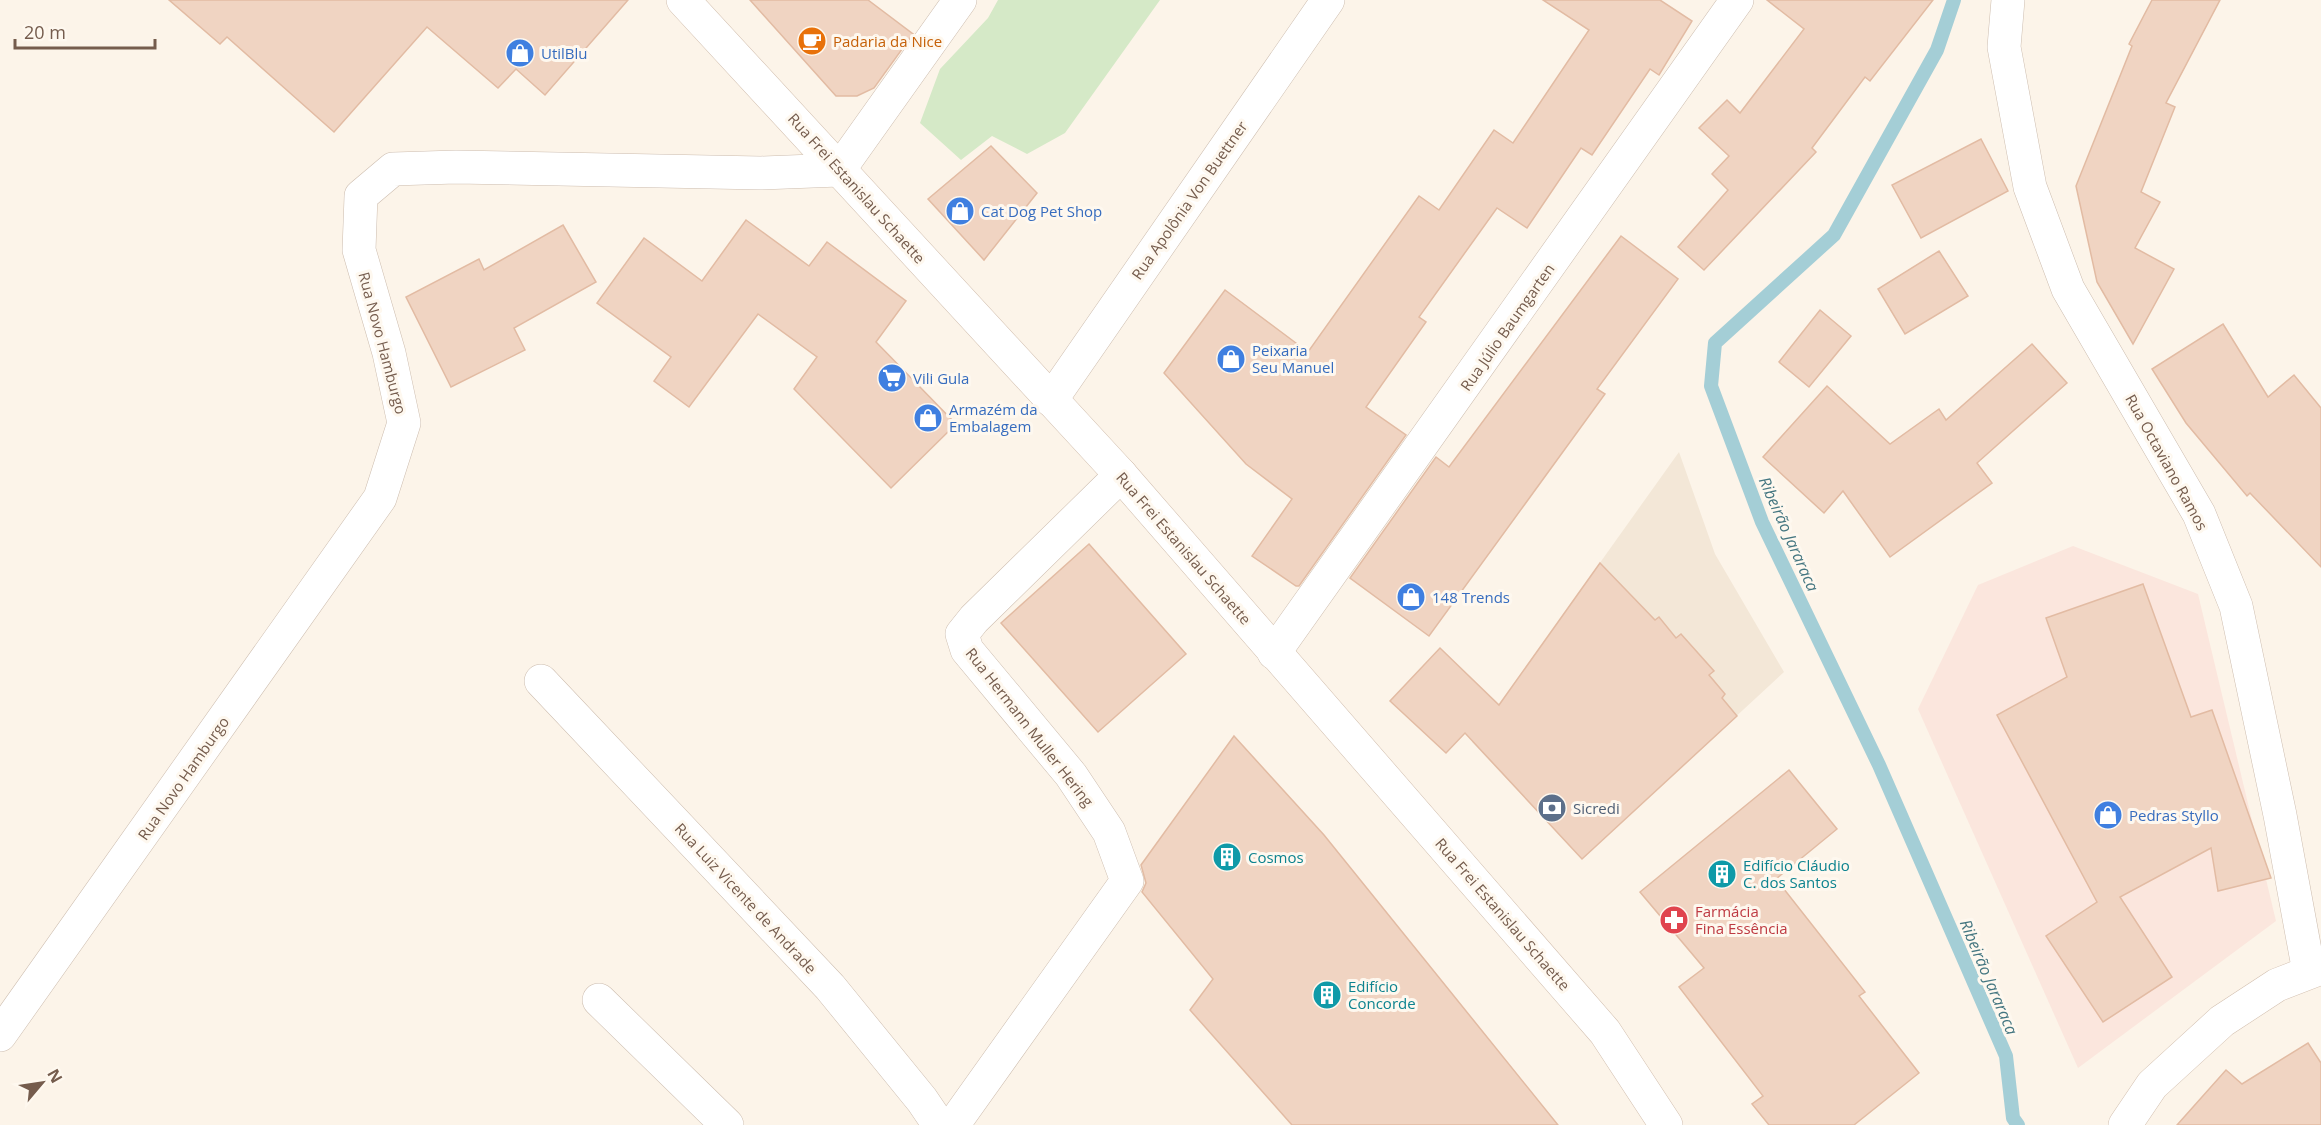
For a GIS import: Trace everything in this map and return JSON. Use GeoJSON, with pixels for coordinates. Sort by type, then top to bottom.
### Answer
{"type":"FeatureCollection","features":[{"type":"Feature","properties":{"kind":"street","name":"Rua Frei Estanislau Schaette"},"geometry":{"type":"LineString","coordinates":[[683,0],[1121,476],[1605,1032],[1667,1122]]}},
{"type":"Feature","properties":{"kind":"street"},"geometry":{"type":"LineString","coordinates":[[839,170],[960,0]]}},
{"type":"Feature","properties":{"kind":"street","name":"Rua Apolônia Von Buettner"},"geometry":{"type":"LineString","coordinates":[[1051,400],[1328,0]]}},
{"type":"Feature","properties":{"kind":"street","name":"Rua Júlio Baumgarten"},"geometry":{"type":"LineString","coordinates":[[1274,653],[1737,0]]}},
{"type":"Feature","properties":{"kind":"street","name":"Rua Octaviano Ramos"},"geometry":{"type":"LineString","coordinates":[[2008,0],[2004,47],[2030,187],[2068,289],[2199,514],[2236,606],[2315,970]]}},
{"type":"Feature","properties":{"kind":"street","name":"Rua Novo Hamburgo"},"geometry":{"type":"LineString","coordinates":[[0,1035],[380,498],[404,423],[389,353],[359,250],[361,196],[393,169],[456,167],[761,173],[839,170]]}},
{"type":"Feature","properties":{"kind":"street","name":"Rua Hermann Muller Hering"},"geometry":{"type":"LineString","coordinates":[[953,1125],[1127,881],[1109,832],[1071,775],[967,650],[962,634],[974,619],[1121,476]]}},
{"type":"Feature","properties":{"kind":"street","name":"Rua Luiz Vicente de Andrade"},"geometry":{"type":"LineString","coordinates":[[541,681],[830,987],[922,1100],[939,1125]]}},
{"type":"Feature","properties":{"kind":"street"},"geometry":{"type":"LineString","coordinates":[[2125,1125],[2152,1085],[2222,1021],[2277,985],[2315,970]]}},
{"type":"Feature","properties":{"kind":"street"},"geometry":{"type":"LineString","coordinates":[[600,1000],[727,1125]]}},
{"type":"Feature","properties":{"kind":"shaded area"},"geometry":{"type":"Polygon","coordinates":[[[1679,452],[1715,554],[1784,672],[1582,859],[1472,742],[1679,452]]]}},
{"type":"Feature","properties":{"kind":"shaded area","name":"Pedras Styllo"},"geometry":{"type":"Polygon","coordinates":[[[2073,546],[2198,594],[2276,921],[2078,1068],[1918,709],[1978,585],[2073,546]]]}},
{"type":"Feature","properties":{"kind":"green space"},"geometry":{"type":"Polygon","coordinates":[[[998,0],[1160,0],[1065,133],[1027,154],[992,136],[961,160],[920,123],[940,69],[988,18],[998,0]]]}},
{"type":"Feature","properties":{"kind":"building"},"geometry":{"type":"Polygon","coordinates":[[[169,0],[628,0],[545,95],[516,69],[498,88],[427,27],[334,132],[227,37],[220,44],[169,0]]]}},
{"type":"Feature","properties":{"kind":"building"},"geometry":{"type":"Polygon","coordinates":[[[750,0],[868,0],[913,34],[874,88],[857,96],[836,96],[750,0]]]}},
{"type":"Feature","properties":{"kind":"building"},"geometry":{"type":"Polygon","coordinates":[[[1543,0],[1660,0],[1692,21],[1659,75],[1650,69],[1592,155],[1581,148],[1527,228],[1497,208],[1419,317],[1426,322],[1366,407],[1406,435],[1299,586],[1296,586],[1252,556],[1292,499],[1246,464],[1164,373],[1225,290],[1308,352],[1419,196],[1439,210],[1494,130],[1513,143],[1589,30],[1543,0]]]}},
{"type":"Feature","properties":{"kind":"building"},"geometry":{"type":"Polygon","coordinates":[[[1767,0],[1933,0],[1870,81],[1865,77],[1812,148],[1816,152],[1704,270],[1678,247],[1728,190],[1712,174],[1729,156],[1699,128],[1727,100],[1740,113],[1804,29],[1767,0]]]}},
{"type":"Feature","properties":{"kind":"building"},"geometry":{"type":"Polygon","coordinates":[[[2152,0],[2220,0],[2166,103],[2175,107],[2141,192],[2160,202],[2135,248],[2174,269],[2133,344],[2097,282],[2076,186],[2132,46],[2129,44],[2152,0]]]}},
{"type":"Feature","properties":{"kind":"building"},"geometry":{"type":"Polygon","coordinates":[[[1981,139],[2008,191],[1921,238],[1892,185],[1981,139]]]}},
{"type":"Feature","properties":{"kind":"building"},"geometry":{"type":"Polygon","coordinates":[[[991,146],[1037,193],[984,260],[928,199],[991,146]]]}},
{"type":"Feature","properties":{"kind":"building"},"geometry":{"type":"Polygon","coordinates":[[[746,220],[809,266],[827,242],[906,301],[876,342],[956,424],[891,488],[794,389],[817,357],[758,314],[689,407],[654,381],[671,357],[597,303],[644,238],[702,281],[746,220]]]}},
{"type":"Feature","properties":{"kind":"building"},"geometry":{"type":"Polygon","coordinates":[[[563,225],[596,282],[514,328],[525,350],[451,387],[406,297],[479,259],[484,270],[563,225]]]}},
{"type":"Feature","properties":{"kind":"building"},"geometry":{"type":"Polygon","coordinates":[[[1621,236],[1678,279],[1597,389],[1605,394],[1429,636],[1350,578],[1436,457],[1449,467],[1621,236]]]}},
{"type":"Feature","properties":{"kind":"building"},"geometry":{"type":"Polygon","coordinates":[[[1939,251],[1968,296],[1905,334],[1878,289],[1939,251]]]}},
{"type":"Feature","properties":{"kind":"building"},"geometry":{"type":"Polygon","coordinates":[[[1820,310],[1851,336],[1809,387],[1779,362],[1820,310]]]}},
{"type":"Feature","properties":{"kind":"building"},"geometry":{"type":"Polygon","coordinates":[[[2223,324],[2268,397],[2294,375],[2321,408],[2321,567],[2250,493],[2247,496],[2186,423],[2152,369],[2223,324]]]}},
{"type":"Feature","properties":{"kind":"building"},"geometry":{"type":"Polygon","coordinates":[[[2032,344],[2067,383],[1977,463],[1992,483],[1890,557],[1843,491],[1824,513],[1763,457],[1827,386],[1890,444],[1939,409],[1946,420],[2032,344]]]}},
{"type":"Feature","properties":{"kind":"building"},"geometry":{"type":"Polygon","coordinates":[[[1089,544],[1186,654],[1098,732],[1001,623],[1089,544]]]}},
{"type":"Feature","properties":{"kind":"building"},"geometry":{"type":"Polygon","coordinates":[[[1600,563],[1655,620],[1659,617],[1676,638],[1681,634],[1714,671],[1709,675],[1725,694],[1722,698],[1737,716],[1582,859],[1465,733],[1446,753],[1390,701],[1440,648],[1499,705],[1600,563]]]}},
{"type":"Feature","properties":{"kind":"building"},"geometry":{"type":"Polygon","coordinates":[[[2143,584],[2191,717],[2212,710],[2271,878],[2218,891],[2211,848],[2120,897],[2172,977],[2103,1022],[2046,936],[2097,902],[1997,715],[2067,677],[2046,618],[2143,584]]]}},
{"type":"Feature","properties":{"kind":"building","name":"Edifício Concorde"},"geometry":{"type":"Polygon","coordinates":[[[1234,736],[1324,835],[1558,1125],[1292,1125],[1190,1010],[1213,979],[1142,892],[1146,883],[1141,865],[1234,736]]]}},
{"type":"Feature","properties":{"kind":"building"},"geometry":{"type":"Polygon","coordinates":[[[1789,770],[1837,829],[1776,879],[1865,992],[1859,996],[1919,1073],[1854,1125],[1769,1125],[1752,1104],[1763,1096],[1679,987],[1704,968],[1640,892],[1789,770]]]}},
{"type":"Feature","properties":{"kind":"building"},"geometry":{"type":"Polygon","coordinates":[[[2308,1043],[2321,1063],[2321,1125],[2177,1125],[2226,1070],[2242,1084],[2308,1043]]]}},
{"type":"Feature","properties":{"kind":"waterway","name":"Ribeirão Jararaca"},"geometry":{"type":"LineString","coordinates":[[1954,0],[1937,50],[1834,235],[1715,343],[1711,386],[1762,522],[1879,765],[2006,1056],[2013,1118],[2018,1125]]}},
{"type":"Feature","properties":{"kind":"place","name":"Padaria da Nice"},"geometry":{"type":"Point","coordinates":[812,41]}},
{"type":"Feature","properties":{"kind":"place","name":"UtilBlu"},"geometry":{"type":"Point","coordinates":[520,53]}},
{"type":"Feature","properties":{"kind":"place","name":"Cat Dog Pet Shop"},"geometry":{"type":"Point","coordinates":[960,211]}},
{"type":"Feature","properties":{"kind":"place","name":"Peixaria Seu Manuel"},"geometry":{"type":"Point","coordinates":[1231,359]}},
{"type":"Feature","properties":{"kind":"place","name":"Vili Gula"},"geometry":{"type":"Point","coordinates":[892,378]}},
{"type":"Feature","properties":{"kind":"place","name":"Armazém da Embalagem"},"geometry":{"type":"Point","coordinates":[928,418]}},
{"type":"Feature","properties":{"kind":"place","name":"148 Trends"},"geometry":{"type":"Point","coordinates":[1411,597]}},
{"type":"Feature","properties":{"kind":"place","name":"Sicredi"},"geometry":{"type":"Point","coordinates":[1552,808]}},
{"type":"Feature","properties":{"kind":"place","name":"Pedras Styllo"},"geometry":{"type":"Point","coordinates":[2108,815]}},
{"type":"Feature","properties":{"kind":"place","name":"Cosmos"},"geometry":{"type":"Point","coordinates":[1227,857]}},
{"type":"Feature","properties":{"kind":"place","name":"Edifício Cláudio C. dos Santos"},"geometry":{"type":"Point","coordinates":[1722,874]}},
{"type":"Feature","properties":{"kind":"place","name":"Farmácia Fina Essência"},"geometry":{"type":"Point","coordinates":[1674,920]}},
{"type":"Feature","properties":{"kind":"place","name":"Edifício Concorde"},"geometry":{"type":"Point","coordinates":[1327,995]}}]}
